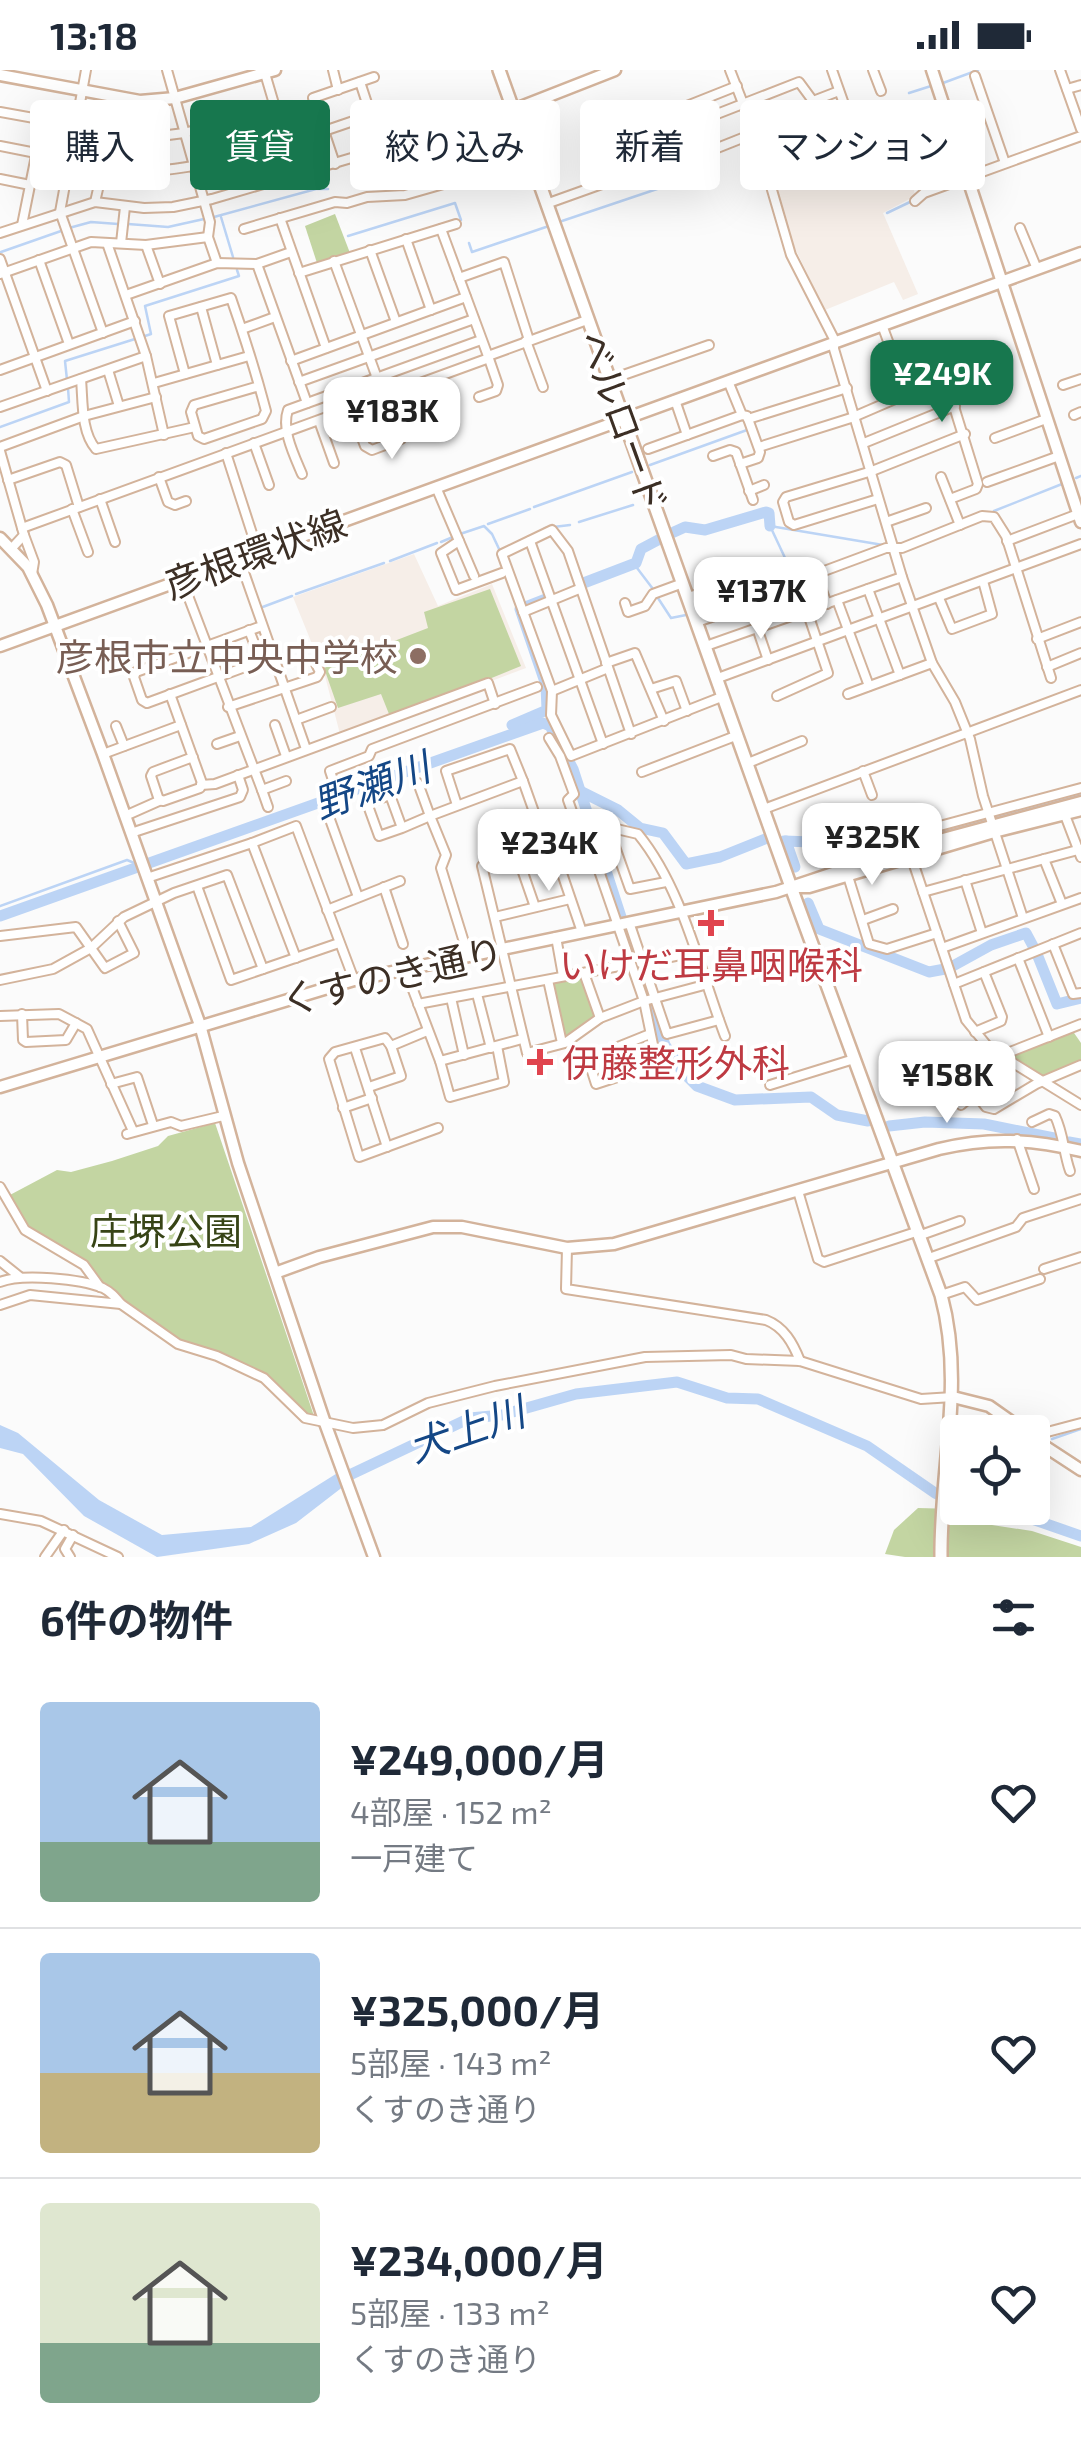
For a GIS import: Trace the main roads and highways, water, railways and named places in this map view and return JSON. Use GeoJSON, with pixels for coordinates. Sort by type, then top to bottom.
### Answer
{"type":"FeatureCollection","features":[{"type":"Feature","properties":{"kind":"main road","name":"ベルロード"},"geometry":{"type":"LineString","coordinates":[[499,70],[941,1295],[952,1343],[953,1402],[941,1557]]}},
{"type":"Feature","properties":{"kind":"water"},"geometry":{"type":"Polygon","coordinates":[[[0,1425],[18,1433],[99,1500],[162,1535],[251,1527],[339,1472],[344,1486],[296,1523],[249,1544],[157,1557],[84,1516],[23,1454],[0,1448],[0,1425]]]}},
{"type":"Feature","properties":{"kind":"waterway"},"geometry":{"type":"LineString","coordinates":[[943,83],[978,70]]}},
{"type":"Feature","properties":{"kind":"waterway"},"geometry":{"type":"LineString","coordinates":[[909,93],[931,86]]}},
{"type":"Feature","properties":{"kind":"waterway"},"geometry":{"type":"LineString","coordinates":[[214,217],[312,190]]}},
{"type":"Feature","properties":{"kind":"waterway"},"geometry":{"type":"LineString","coordinates":[[562,221],[654,190]]}},
{"type":"Feature","properties":{"kind":"waterway"},"geometry":{"type":"LineString","coordinates":[[933,194],[945,190]]}},
{"type":"Feature","properties":{"kind":"waterway"},"geometry":{"type":"LineString","coordinates":[[887,213],[910,202]]}},
{"type":"Feature","properties":{"kind":"waterway"},"geometry":{"type":"LineString","coordinates":[[348,236],[455,203],[461,220]]}},
{"type":"Feature","properties":{"kind":"waterway"},"geometry":{"type":"LineString","coordinates":[[221,217],[233,257]]}},
{"type":"Feature","properties":{"kind":"waterway"},"geometry":{"type":"LineString","coordinates":[[128,224],[168,227],[204,219]]}},
{"type":"Feature","properties":{"kind":"waterway"},"geometry":{"type":"LineString","coordinates":[[69,228],[91,222],[118,224]]}},
{"type":"Feature","properties":{"kind":"waterway"},"geometry":{"type":"LineString","coordinates":[[469,243],[472,252],[546,227]]}},
{"type":"Feature","properties":{"kind":"waterway"},"geometry":{"type":"LineString","coordinates":[[1,252],[61,231]]}},
{"type":"Feature","properties":{"kind":"waterway"},"geometry":{"type":"LineString","coordinates":[[145,336],[151,334],[145,306],[239,276],[237,270]]}},
{"type":"Feature","properties":{"kind":"waterway"},"geometry":{"type":"LineString","coordinates":[[67,380],[65,361],[135,339]]}},
{"type":"Feature","properties":{"kind":"waterway"},"geometry":{"type":"LineString","coordinates":[[0,427],[69,402],[68,388]]}},
{"type":"Feature","properties":{"kind":"waterway"},"geometry":{"type":"LineString","coordinates":[[650,465],[747,430]]}},
{"type":"Feature","properties":{"kind":"waterway"},"geometry":{"type":"LineString","coordinates":[[534,507],[632,472]]}},
{"type":"Feature","properties":{"kind":"waterway"},"geometry":{"type":"LineString","coordinates":[[1076,478],[1081,476]]}},
{"type":"Feature","properties":{"kind":"waterway"},"geometry":{"type":"LineString","coordinates":[[994,511],[1062,484]]}},
{"type":"Feature","properties":{"kind":"waterway"},"geometry":{"type":"LineString","coordinates":[[579,522],[633,505]]}},
{"type":"Feature","properties":{"kind":"waterway"},"geometry":{"type":"LineString","coordinates":[[488,524],[530,509]]}},
{"type":"Feature","properties":{"kind":"waterway"},"geometry":{"type":"LineString","coordinates":[[674,532],[685,527],[705,530],[766,512],[770,526]]}},
{"type":"Feature","properties":{"kind":"waterway"},"geometry":{"type":"LineString","coordinates":[[538,533],[545,528],[570,525]]}},
{"type":"Feature","properties":{"kind":"waterway"},"geometry":{"type":"LineString","coordinates":[[460,534],[484,526],[500,551]]}},
{"type":"Feature","properties":{"kind":"waterway"},"geometry":{"type":"LineString","coordinates":[[770,526],[883,545]]}},
{"type":"Feature","properties":{"kind":"waterway"},"geometry":{"type":"LineString","coordinates":[[771,528],[808,607]]}},
{"type":"Feature","properties":{"kind":"waterway"},"geometry":{"type":"LineString","coordinates":[[441,542],[453,537]]}},
{"type":"Feature","properties":{"kind":"waterway"},"geometry":{"type":"LineString","coordinates":[[581,584],[636,563],[641,549],[658,540]]}},
{"type":"Feature","properties":{"kind":"waterway"},"geometry":{"type":"LineString","coordinates":[[390,561],[437,543]]}},
{"type":"Feature","properties":{"kind":"waterway"},"geometry":{"type":"LineString","coordinates":[[296,594],[384,563]]}},
{"type":"Feature","properties":{"kind":"waterway"},"geometry":{"type":"LineString","coordinates":[[634,564],[653,589]]}},
{"type":"Feature","properties":{"kind":"waterway"},"geometry":{"type":"LineString","coordinates":[[656,595],[671,618],[686,615]]}},
{"type":"Feature","properties":{"kind":"waterway"},"geometry":{"type":"LineString","coordinates":[[260,608],[292,596]]}},
{"type":"Feature","properties":{"kind":"waterway"},"geometry":{"type":"LineString","coordinates":[[525,607],[548,598]]}},
{"type":"Feature","properties":{"kind":"waterway"},"geometry":{"type":"LineString","coordinates":[[512,725],[547,710],[546,685],[520,609]]}},
{"type":"Feature","properties":{"kind":"waterway","name":"野瀬川"},"geometry":{"type":"LineString","coordinates":[[0,916],[543,723],[550,726],[573,769],[621,917]]}},
{"type":"Feature","properties":{"kind":"waterway"},"geometry":{"type":"LineString","coordinates":[[578,790],[618,810],[640,828],[663,833],[686,864],[720,857],[765,839]]}},
{"type":"Feature","properties":{"kind":"waterway"},"geometry":{"type":"LineString","coordinates":[[784,841],[812,842],[869,826],[882,828],[895,842],[1081,793]]}},
{"type":"Feature","properties":{"kind":"waterway"},"geometry":{"type":"LineString","coordinates":[[786,841],[795,867]]}},
{"type":"Feature","properties":{"kind":"waterway"},"geometry":{"type":"LineString","coordinates":[[0,906],[127,860],[139,865]]}},
{"type":"Feature","properties":{"kind":"waterway"},"geometry":{"type":"LineString","coordinates":[[808,903],[819,929],[929,972],[945,969]]}},
{"type":"Feature","properties":{"kind":"waterway","name":"野瀬川"},"geometry":{"type":"LineString","coordinates":[[625,930],[665,1045],[697,1086],[735,1100],[811,1097],[837,1115],[868,1121]]}},
{"type":"Feature","properties":{"kind":"waterway"},"geometry":{"type":"LineString","coordinates":[[951,967],[991,945],[1026,933],[1034,948]]}},
{"type":"Feature","properties":{"kind":"waterway"},"geometry":{"type":"LineString","coordinates":[[1037,954],[1057,1004],[1081,998]]}},
{"type":"Feature","properties":{"kind":"waterway","name":"野瀬川"},"geometry":{"type":"LineString","coordinates":[[889,1126],[925,1122],[984,1124],[1059,1139]]}},
{"type":"Feature","properties":{"kind":"waterway","name":"野瀬川"},"geometry":{"type":"LineString","coordinates":[[1069,1142],[1081,1144]]}},
{"type":"Feature","properties":{"kind":"waterway","name":"犬上川"},"geometry":{"type":"LineString","coordinates":[[339,1480],[470,1418],[502,1415],[576,1394],[677,1382],[727,1398],[758,1399],[867,1446],[940,1495]]}},
{"type":"Feature","properties":{"kind":"waterway"},"geometry":{"type":"LineString","coordinates":[[1052,1439],[1081,1429]]}},
{"type":"Feature","properties":{"kind":"waterway","name":"犬上川"},"geometry":{"type":"LineString","coordinates":[[1049,1525],[1081,1536]]}},
{"type":"Feature","properties":{"kind":"place","name":"彦根市立中央中学校"},"geometry":{"type":"Point","coordinates":[418,656]}},
{"type":"Feature","properties":{"kind":"place","name":"いけだ耳鼻咽喉科"},"geometry":{"type":"Point","coordinates":[711,923]}},
{"type":"Feature","properties":{"kind":"place","name":"伊藤整形外科"},"geometry":{"type":"Point","coordinates":[540,1062]}},
{"type":"Feature","properties":{"kind":"park label","name":"庄堺公園"},"geometry":{"type":"Point","coordinates":[166,1230]}}]}
